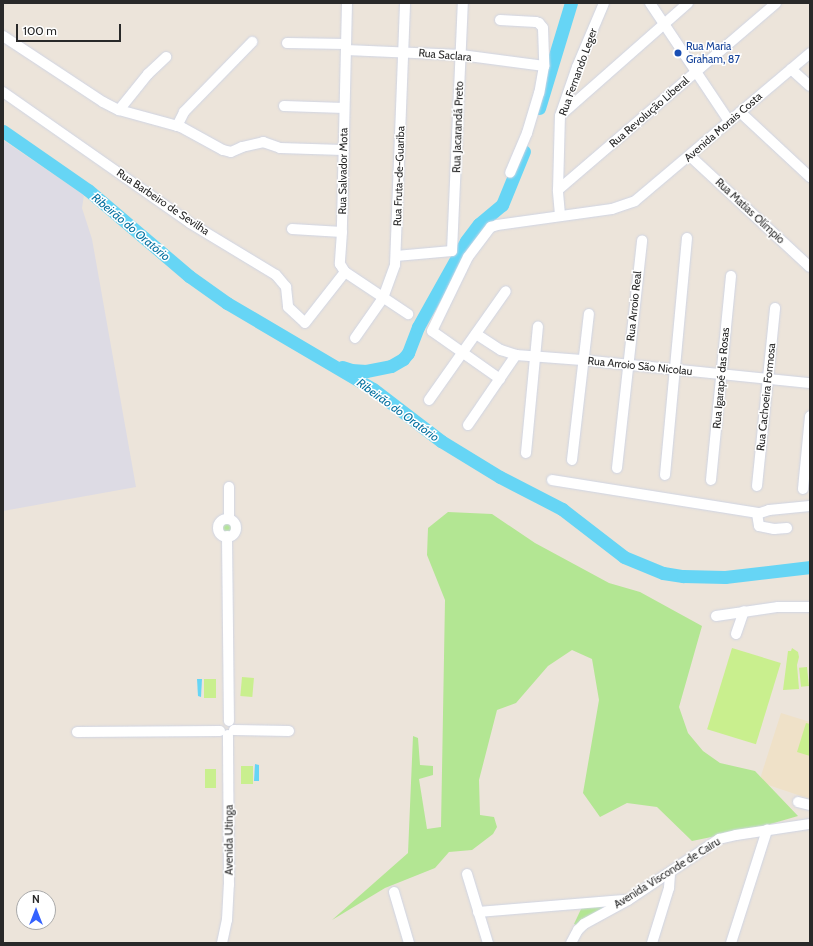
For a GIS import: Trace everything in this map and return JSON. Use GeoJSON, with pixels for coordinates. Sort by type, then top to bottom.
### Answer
{"type":"FeatureCollection","features":[{"type":"Feature","properties":{"kind":"street","name":"Rua Salvador Mota"},"geometry":{"type":"LineString","coordinates":[[345,272],[341,267],[340,260],[342,232],[347,3]]}},
{"type":"Feature","properties":{"kind":"street","name":"Rua Fruta-de-Guariba"},"geometry":{"type":"LineString","coordinates":[[355,338],[384,298],[394,272],[396,256],[405,3]]}},
{"type":"Feature","properties":{"kind":"street","name":"Rua Jacarandá Preto"},"geometry":{"type":"LineString","coordinates":[[396,256],[452,251],[463,3]]}},
{"type":"Feature","properties":{"kind":"street","name":"Rua Fernando Leger"},"geometry":{"type":"LineString","coordinates":[[560,215],[558,190],[560,116],[577,67],[604,3]]}},
{"type":"Feature","properties":{"kind":"street"},"geometry":{"type":"LineString","coordinates":[[650,3],[729,121]]}},
{"type":"Feature","properties":{"kind":"street"},"geometry":{"type":"LineString","coordinates":[[560,116],[688,3]]}},
{"type":"Feature","properties":{"kind":"street","name":"Rua Revolução Liberal"},"geometry":{"type":"LineString","coordinates":[[558,190],[776,3]]}},
{"type":"Feature","properties":{"kind":"street"},"geometry":{"type":"LineString","coordinates":[[500,20],[536,22],[541,25],[544,66],[536,105],[510,173]]}},
{"type":"Feature","properties":{"kind":"street"},"geometry":{"type":"LineString","coordinates":[[3,36],[103,102],[119,110],[177,126],[223,150],[231,152],[242,147],[262,142],[280,148],[343,150]]}},
{"type":"Feature","properties":{"kind":"street"},"geometry":{"type":"LineString","coordinates":[[177,126],[184,112],[252,42]]}},
{"type":"Feature","properties":{"kind":"street","name":"Rua Saclara"},"geometry":{"type":"LineString","coordinates":[[287,43],[461,55],[544,66]]}},
{"type":"Feature","properties":{"kind":"street","name":"Avenida Morais Costa"},"geometry":{"type":"LineString","coordinates":[[560,215],[612,209],[635,201],[810,53]]}},
{"type":"Feature","properties":{"kind":"street"},"geometry":{"type":"LineString","coordinates":[[119,110],[148,74],[166,57]]}},
{"type":"Feature","properties":{"kind":"street"},"geometry":{"type":"LineString","coordinates":[[791,69],[810,86]]}},
{"type":"Feature","properties":{"kind":"street","name":"Rua Barbeiro de Sevilha"},"geometry":{"type":"LineString","coordinates":[[3,92],[190,223],[276,275],[286,287],[288,307],[306,323],[345,272]]}},
{"type":"Feature","properties":{"kind":"street"},"geometry":{"type":"LineString","coordinates":[[284,106],[344,108]]}},
{"type":"Feature","properties":{"kind":"street"},"geometry":{"type":"LineString","coordinates":[[740,112],[810,177]]}},
{"type":"Feature","properties":{"kind":"street","name":"Rua Matias Olímpio"},"geometry":{"type":"LineString","coordinates":[[690,156],[810,267]]}},
{"type":"Feature","properties":{"kind":"street"},"geometry":{"type":"LineString","coordinates":[[500,379],[432,331],[468,257],[492,227],[500,224],[560,215]]}},
{"type":"Feature","properties":{"kind":"street"},"geometry":{"type":"LineString","coordinates":[[292,230],[342,232]]}},
{"type":"Feature","properties":{"kind":"street"},"geometry":{"type":"LineString","coordinates":[[665,475],[687,238]]}},
{"type":"Feature","properties":{"kind":"street","name":"Rua Arroio Real"},"geometry":{"type":"LineString","coordinates":[[617,468],[642,240]]}},
{"type":"Feature","properties":{"kind":"street"},"geometry":{"type":"LineString","coordinates":[[345,272],[408,314]]}},
{"type":"Feature","properties":{"kind":"street","name":"Rua Igarapé das Rosas"},"geometry":{"type":"LineString","coordinates":[[711,480],[731,276]]}},
{"type":"Feature","properties":{"kind":"street"},"geometry":{"type":"LineString","coordinates":[[429,400],[506,291]]}},
{"type":"Feature","properties":{"kind":"street","name":"Rua Cachoeira Formosa"},"geometry":{"type":"LineString","coordinates":[[757,486],[775,308]]}},
{"type":"Feature","properties":{"kind":"street"},"geometry":{"type":"LineString","coordinates":[[572,460],[588,314]]}},
{"type":"Feature","properties":{"kind":"street"},"geometry":{"type":"LineString","coordinates":[[526,453],[538,326]]}},
{"type":"Feature","properties":{"kind":"street","name":"Rua Arroio São Nicolau"},"geometry":{"type":"LineString","coordinates":[[476,334],[501,350],[516,355],[628,364],[810,383]]}},
{"type":"Feature","properties":{"kind":"street"},"geometry":{"type":"LineString","coordinates":[[468,425],[516,355]]}},
{"type":"Feature","properties":{"kind":"street"},"geometry":{"type":"LineString","coordinates":[[803,489],[810,416]]}},
{"type":"Feature","properties":{"kind":"street"},"geometry":{"type":"LineString","coordinates":[[552,480],[759,513],[769,510],[810,506]]}},
{"type":"Feature","properties":{"kind":"street","name":"Avenida Utinga"},"geometry":{"type":"LineString","coordinates":[[222,943],[227,920],[229,885],[227,536],[232,534],[235,530],[233,522],[229,519],[229,487]]}},
{"type":"Feature","properties":{"kind":"street"},"geometry":{"type":"LineString","coordinates":[[759,513],[757,514],[759,526],[774,529],[787,528]]}},
{"type":"Feature","properties":{"kind":"street"},"geometry":{"type":"LineString","coordinates":[[716,616],[778,607],[810,607]]}},
{"type":"Feature","properties":{"kind":"street"},"geometry":{"type":"LineString","coordinates":[[736,634],[744,611]]}},
{"type":"Feature","properties":{"kind":"street"},"geometry":{"type":"LineString","coordinates":[[78,732],[228,729],[289,731]]}},
{"type":"Feature","properties":{"kind":"street"},"geometry":{"type":"LineString","coordinates":[[798,802],[810,805]]}},
{"type":"Feature","properties":{"kind":"street","name":"Avenida Visconde de Cairu"},"geometry":{"type":"LineString","coordinates":[[571,943],[578,930],[588,922],[628,900],[719,839],[810,824]]}},
{"type":"Feature","properties":{"kind":"street"},"geometry":{"type":"LineString","coordinates":[[731,943],[767,830]]}},
{"type":"Feature","properties":{"kind":"street"},"geometry":{"type":"LineString","coordinates":[[652,943],[669,888],[670,873]]}},
{"type":"Feature","properties":{"kind":"street"},"geometry":{"type":"LineString","coordinates":[[467,874],[488,943]]}},
{"type":"Feature","properties":{"kind":"street"},"geometry":{"type":"LineString","coordinates":[[394,892],[409,943]]}},
{"type":"Feature","properties":{"kind":"street"},"geometry":{"type":"LineString","coordinates":[[478,912],[628,900]]}},
{"type":"Feature","properties":{"kind":"shaded area"},"geometry":{"type":"Polygon","coordinates":[[[3,140],[84,195],[82,208],[92,239],[136,487],[3,511],[3,140]]]}},
{"type":"Feature","properties":{"kind":"shaded area"},"geometry":{"type":"Polygon","coordinates":[[[781,713],[810,722],[810,799],[759,782],[781,713]]]}},
{"type":"Feature","properties":{"kind":"green space"},"geometry":{"type":"Polygon","coordinates":[[[448,512],[492,514],[535,543],[609,583],[640,592],[702,626],[679,707],[688,733],[703,751],[720,763],[755,771],[798,816],[760,827],[692,841],[657,807],[627,803],[600,817],[583,793],[599,700],[592,659],[572,650],[548,666],[516,703],[497,710],[479,780],[480,815],[494,817],[497,827],[493,834],[472,850],[449,852],[435,868],[385,888],[332,920],[408,853],[413,736],[418,738],[420,765],[433,766],[433,775],[419,779],[427,829],[441,827],[445,600],[427,555],[428,528],[448,512]]]}},
{"type":"Feature","properties":{"kind":"green space"},"geometry":{"type":"Polygon","coordinates":[[[225,522],[229,522],[231,523],[231,531],[225,532],[222,529],[222,525],[225,522]]]}},
{"type":"Feature","properties":{"kind":"green space"},"geometry":{"type":"Polygon","coordinates":[[[732,648],[781,663],[756,744],[707,729],[732,648]]]}},
{"type":"Feature","properties":{"kind":"green space"},"geometry":{"type":"Polygon","coordinates":[[[792,648],[798,652],[799,657],[797,665],[799,689],[783,690],[788,651],[791,651],[792,648]]]}},
{"type":"Feature","properties":{"kind":"green space"},"geometry":{"type":"Polygon","coordinates":[[[807,667],[809,686],[801,687],[799,668],[807,667]]]}},
{"type":"Feature","properties":{"kind":"green space"},"geometry":{"type":"Polygon","coordinates":[[[242,677],[254,678],[252,697],[240,696],[242,677]]]}},
{"type":"Feature","properties":{"kind":"green space"},"geometry":{"type":"Polygon","coordinates":[[[204,679],[216,679],[216,698],[204,698],[204,679]]]}},
{"type":"Feature","properties":{"kind":"green space"},"geometry":{"type":"Polygon","coordinates":[[[806,723],[810,724],[810,756],[797,752],[806,723]]]}},
{"type":"Feature","properties":{"kind":"green space"},"geometry":{"type":"Polygon","coordinates":[[[241,766],[253,766],[253,784],[241,784],[241,766]]]}},
{"type":"Feature","properties":{"kind":"green space"},"geometry":{"type":"Polygon","coordinates":[[[205,769],[216,769],[216,788],[205,788],[205,769]]]}},
{"type":"Feature","properties":{"kind":"green space"},"geometry":{"type":"Polygon","coordinates":[[[602,906],[603,908],[579,926],[574,924],[582,907],[602,906]]]}},
{"type":"Feature","properties":{"kind":"water"},"geometry":{"type":"Polygon","coordinates":[[[197,679],[202,679],[201,697],[198,696],[197,679]]]}},
{"type":"Feature","properties":{"kind":"water"},"geometry":{"type":"Polygon","coordinates":[[[255,764],[259,765],[259,781],[254,781],[255,764]]]}},
{"type":"Feature","properties":{"kind":"waterway"},"geometry":{"type":"LineString","coordinates":[[539,108],[571,3]]}},
{"type":"Feature","properties":{"kind":"waterway","name":"Ribeirão do Oratório"},"geometry":{"type":"LineString","coordinates":[[3,131],[88,190],[189,276],[227,303],[373,389],[441,441],[500,477],[562,509],[624,557],[663,573],[683,576],[725,577],[810,567]]}},
{"type":"Feature","properties":{"kind":"waterway"},"geometry":{"type":"LineString","coordinates":[[342,367],[351,370],[366,371],[391,366],[403,359],[408,353],[418,327],[466,241],[479,224],[502,205],[524,151]]}},
{"type":"Feature","properties":{"kind":"place","name":"Rua Maria Graham, 87"},"geometry":{"type":"Point","coordinates":[678,53]}}]}
